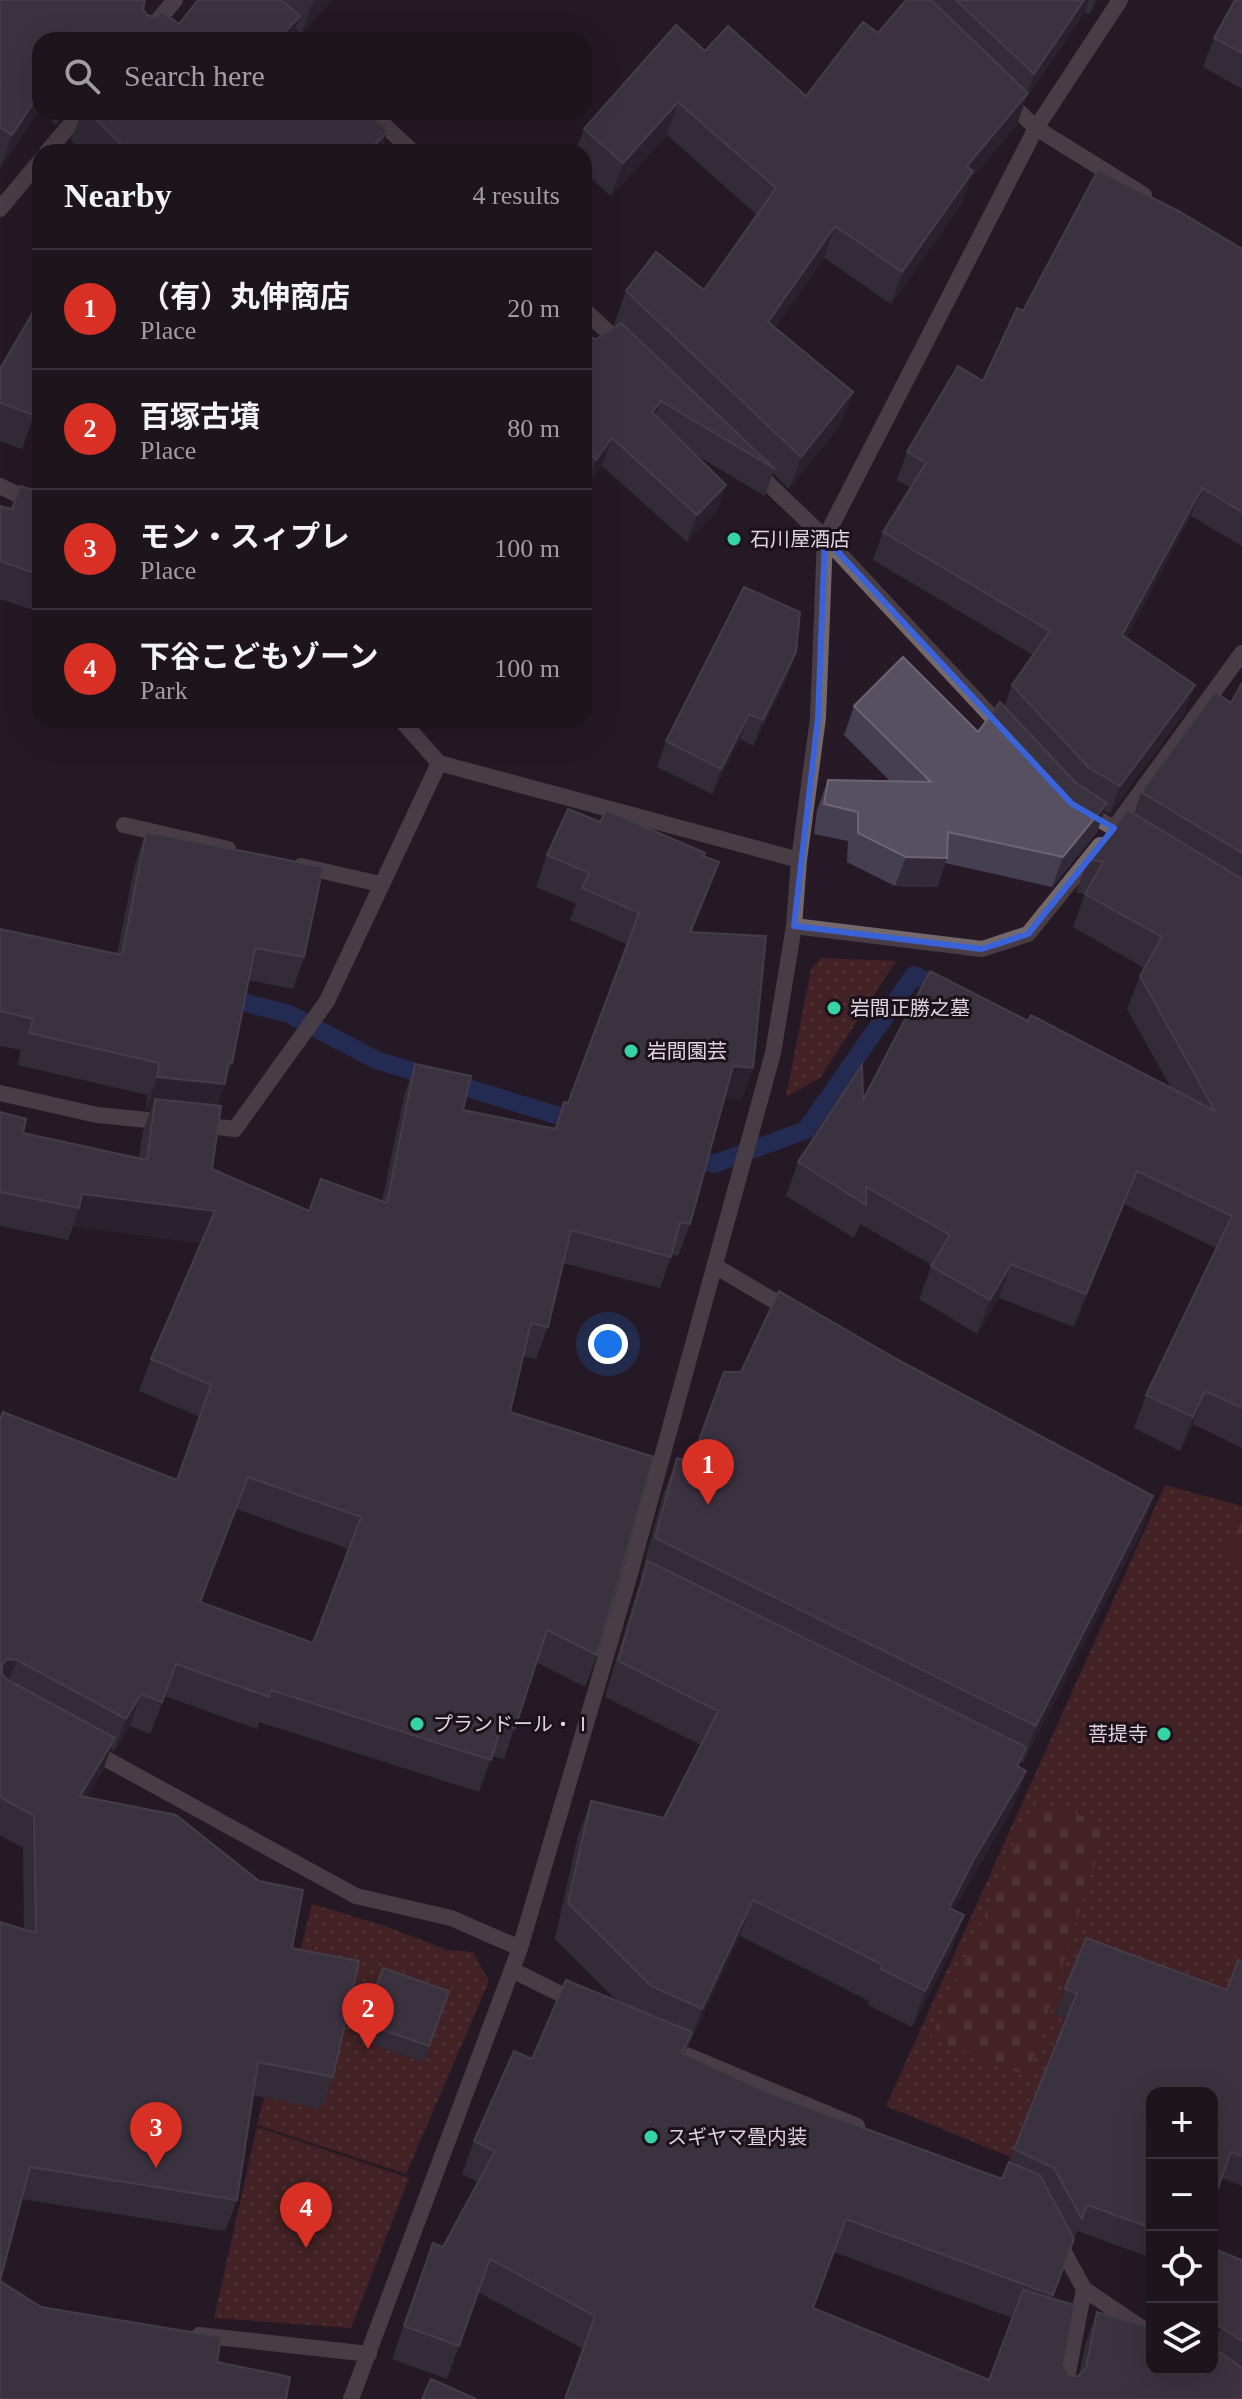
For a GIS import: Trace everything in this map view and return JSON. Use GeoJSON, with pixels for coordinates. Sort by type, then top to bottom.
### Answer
{"type":"FeatureCollection","features":[{"type":"Feature","properties":{"kind":"street"},"geometry":{"type":"LineString","coordinates":[[148,32],[175,0]]}},
{"type":"Feature","properties":{"kind":"street"},"geometry":{"type":"LineString","coordinates":[[246,0],[283,32]]}},
{"type":"Feature","properties":{"kind":"street"},"geometry":{"type":"LineString","coordinates":[[351,2399],[520,1948],[635,1585],[715,1266],[773,1053],[794,926],[799,860],[818,718],[825,538],[1036,128],[1120,0]]}},
{"type":"Feature","properties":{"kind":"street"},"geometry":{"type":"LineString","coordinates":[[991,86],[1036,128],[1152,200]]}},
{"type":"Feature","properties":{"kind":"street"},"geometry":{"type":"LineString","coordinates":[[54,144],[74,120]]}},
{"type":"Feature","properties":{"kind":"street"},"geometry":{"type":"LineString","coordinates":[[379,120],[404,144]]}},
{"type":"Feature","properties":{"kind":"street"},"geometry":{"type":"LineString","coordinates":[[0,209],[32,171]]}},
{"type":"Feature","properties":{"kind":"street"},"geometry":{"type":"LineString","coordinates":[[592,320],[607,339],[634,357]]}},
{"type":"Feature","properties":{"kind":"street"},"geometry":{"type":"LineString","coordinates":[[747,464],[825,538],[1018,746]]}},
{"type":"Feature","properties":{"kind":"street"},"geometry":{"type":"LineString","coordinates":[[0,486],[32,502]]}},
{"type":"Feature","properties":{"kind":"street"},"geometry":{"type":"LineString","coordinates":[[794,926],[982,949],[1028,934],[1114,828],[1242,653]]}},
{"type":"Feature","properties":{"kind":"street"},"geometry":{"type":"LineString","coordinates":[[408,728],[439,763],[799,860]]}},
{"type":"Feature","properties":{"kind":"street"},"geometry":{"type":"LineString","coordinates":[[0,1093],[97,1115],[235,1129],[327,1001],[439,763]]}},
{"type":"Feature","properties":{"kind":"street"},"geometry":{"type":"LineString","coordinates":[[1072,804],[1139,844]]}},
{"type":"Feature","properties":{"kind":"street"},"geometry":{"type":"LineString","coordinates":[[124,825],[245,853]]}},
{"type":"Feature","properties":{"kind":"street"},"geometry":{"type":"LineString","coordinates":[[290,863],[380,884]]}},
{"type":"Feature","properties":{"kind":"street"},"geometry":{"type":"LineString","coordinates":[[715,1266],[809,1321]]}},
{"type":"Feature","properties":{"kind":"street"},"geometry":{"type":"LineString","coordinates":[[79,1744],[356,1896],[451,1918],[520,1948]]}},
{"type":"Feature","properties":{"kind":"street"},"geometry":{"type":"LineString","coordinates":[[512,1970],[595,2011]]}},
{"type":"Feature","properties":{"kind":"street"},"geometry":{"type":"LineString","coordinates":[[663,2046],[878,2135]]}},
{"type":"Feature","properties":{"kind":"street"},"geometry":{"type":"LineString","coordinates":[[1050,2225],[1084,2289],[1146,2331]]}},
{"type":"Feature","properties":{"kind":"street"},"geometry":{"type":"LineString","coordinates":[[1063,2399],[1084,2289]]}},
{"type":"Feature","properties":{"kind":"street"},"geometry":{"type":"LineString","coordinates":[[187,2333],[369,2354]]}},
{"type":"Feature","properties":{"kind":"highlighted area"},"geometry":{"type":"Polygon","coordinates":[[[825,538],[1072,804],[1114,828],[1028,934],[982,949],[794,926],[818,718],[825,538]]]}},
{"type":"Feature","properties":{"kind":"green space"},"geometry":{"type":"Polygon","coordinates":[[[821,958],[896,961],[820,1078],[786,1097],[811,969],[821,958]]]}},
{"type":"Feature","properties":{"kind":"green space"},"geometry":{"type":"Polygon","coordinates":[[[1165,1485],[1242,1506],[1242,2068],[1159,2039],[1044,2171],[886,2106],[1165,1485]]]}},
{"type":"Feature","properties":{"kind":"green space"},"geometry":{"type":"Polygon","coordinates":[[[1239,1505],[1242,1506],[1242,1562],[1225,1551],[1239,1505]]]}},
{"type":"Feature","properties":{"kind":"green space"},"geometry":{"type":"Polygon","coordinates":[[[1035,1800],[1107,1824],[1028,2076],[931,2039],[1035,1800]]]}},
{"type":"Feature","properties":{"kind":"green space"},"geometry":{"type":"Polygon","coordinates":[[[312,1904],[385,1926],[447,1950],[473,1952],[489,1981],[406,2174],[257,2125],[312,1904]]]}},
{"type":"Feature","properties":{"kind":"green space"},"geometry":{"type":"Polygon","coordinates":[[[257,2127],[409,2178],[351,2328],[214,2318],[257,2127]]]}},
{"type":"Feature","properties":{"kind":"building"},"geometry":{"type":"Polygon","coordinates":[[[0,0],[145,0],[143,9],[147,15],[156,17],[162,12],[179,24],[198,0],[281,0],[300,16],[285,32],[32,32],[32,105],[12,135],[0,127],[0,0]]]}},
{"type":"Feature","properties":{"kind":"building"},"geometry":{"type":"Polygon","coordinates":[[[906,0],[931,0],[1028,93],[967,166],[973,171],[902,272],[835,226],[768,322],[853,392],[801,457],[626,291],[656,252],[704,290],[776,188],[678,102],[623,163],[584,129],[676,25],[705,51],[728,26],[806,96],[863,22],[878,33],[906,0]]]}},
{"type":"Feature","properties":{"kind":"building"},"geometry":{"type":"Polygon","coordinates":[[[956,0],[1084,0],[1034,74],[956,0]]]}},
{"type":"Feature","properties":{"kind":"building"},"geometry":{"type":"Polygon","coordinates":[[[1235,0],[1242,0],[1242,53],[1214,38],[1235,0]]]}},
{"type":"Feature","properties":{"kind":"building"},"geometry":{"type":"Polygon","coordinates":[[[97,120],[376,120],[388,131],[376,144],[121,144],[97,120]]]}},
{"type":"Feature","properties":{"kind":"building"},"geometry":{"type":"Polygon","coordinates":[[[1098,170],[1180,212],[1242,249],[1242,512],[1202,488],[1122,635],[1195,685],[1120,786],[1089,768],[1012,685],[1050,631],[883,532],[926,463],[907,452],[958,366],[983,381],[1017,308],[1023,311],[1098,170]]]}},
{"type":"Feature","properties":{"kind":"building"},"geometry":{"type":"Polygon","coordinates":[[[32,314],[32,414],[0,403],[0,369],[32,314]]]}},
{"type":"Feature","properties":{"kind":"building"},"geometry":{"type":"Polygon","coordinates":[[[621,323],[775,469],[661,401],[652,412],[726,485],[697,515],[612,438],[596,460],[592,456],[592,338],[596,339],[621,323]]]}},
{"type":"Feature","properties":{"kind":"building"},"geometry":{"type":"Polygon","coordinates":[[[20,486],[32,490],[32,572],[0,561],[0,506],[12,509],[20,486]]]}},
{"type":"Feature","properties":{"kind":"building"},"geometry":{"type":"Polygon","coordinates":[[[744,587],[800,612],[796,652],[763,720],[749,714],[721,769],[666,741],[744,587]]]}},
{"type":"Feature","properties":{"kind":"building"},"geometry":{"type":"Polygon","coordinates":[[[903,657],[978,732],[1000,702],[1075,782],[1107,803],[1063,857],[948,832],[947,858],[906,857],[858,833],[858,812],[824,804],[828,780],[931,782],[854,706],[903,657]]]}},
{"type":"Feature","properties":{"kind":"building"},"geometry":{"type":"Polygon","coordinates":[[[1242,683],[1242,853],[1141,792],[1215,692],[1231,703],[1242,683]]]}},
{"type":"Feature","properties":{"kind":"building"},"geometry":{"type":"Polygon","coordinates":[[[568,809],[600,822],[606,810],[705,853],[703,856],[719,862],[690,932],[766,936],[753,1068],[733,1066],[690,1224],[680,1222],[671,1257],[571,1230],[548,1327],[531,1323],[510,1412],[654,1457],[597,1655],[547,1630],[515,1728],[502,1723],[491,1760],[271,1690],[269,1697],[176,1664],[162,1702],[141,1694],[126,1719],[17,1660],[7,1659],[2,1665],[2,1674],[6,1679],[115,1738],[80,1796],[176,1815],[259,1881],[303,1890],[292,1948],[359,1961],[333,2077],[258,2062],[237,2200],[30,2167],[0,2281],[0,1922],[36,1933],[34,1816],[0,1797],[0,1417],[3,1412],[177,1480],[211,1385],[151,1359],[215,1211],[82,1194],[79,1208],[0,1192],[0,1112],[26,1119],[23,1133],[147,1160],[155,1099],[221,1106],[212,1169],[309,1211],[321,1179],[387,1203],[415,1064],[471,1076],[463,1110],[556,1129],[564,1102],[568,1103],[639,913],[582,888],[589,873],[547,855],[568,809]],[[248,1477],[200,1602],[313,1643],[361,1517],[248,1477]]]}},
{"type":"Feature","properties":{"kind":"building"},"geometry":{"type":"Polygon","coordinates":[[[1128,810],[1242,879],[1242,1408],[1205,1391],[1193,1417],[1146,1395],[1232,1216],[1137,1171],[1086,1294],[1011,1264],[990,1300],[931,1266],[950,1235],[866,1187],[866,1205],[798,1162],[862,1065],[863,1100],[930,971],[1028,1021],[1031,1015],[1215,1111],[1140,976],[1162,937],[1085,894],[1103,862],[1088,859],[1128,810]]]}},
{"type":"Feature","properties":{"kind":"building"},"geometry":{"type":"Polygon","coordinates":[[[146,832],[323,867],[304,957],[255,948],[225,1084],[157,1077],[159,1063],[29,1033],[33,1019],[0,1011],[0,929],[122,955],[146,832]]]}},
{"type":"Feature","properties":{"kind":"building"},"geometry":{"type":"Polygon","coordinates":[[[779,1291],[900,1361],[1153,1496],[1036,1726],[655,1538],[677,1458],[691,1462],[724,1372],[741,1372],[779,1291]]]}},
{"type":"Feature","properties":{"kind":"building"},"geometry":{"type":"Polygon","coordinates":[[[648,1561],[1026,1747],[1017,1766],[1026,1771],[949,1908],[964,1915],[925,1991],[881,1969],[883,1965],[753,1900],[702,2009],[651,1986],[568,1903],[591,1801],[664,1818],[718,1711],[618,1661],[648,1561]]]}},
{"type":"Feature","properties":{"kind":"building"},"geometry":{"type":"Polygon","coordinates":[[[1086,1938],[1227,1990],[1238,1960],[1242,1961],[1242,2156],[1231,2152],[1218,2188],[1218,2087],[1146,2087],[1146,2226],[1087,2205],[1082,2219],[1054,2168],[1014,2149],[1077,1993],[1065,1989],[1086,1938]]]}},
{"type":"Feature","properties":{"kind":"building"},"geometry":{"type":"Polygon","coordinates":[[[383,1968],[449,1991],[429,2046],[363,2023],[383,1968]]]}},
{"type":"Feature","properties":{"kind":"building"},"geometry":{"type":"Polygon","coordinates":[[[566,1980],[692,2032],[682,2053],[777,2096],[1002,2179],[1009,2162],[1040,2175],[1074,2239],[1053,2295],[846,2219],[813,2308],[989,2380],[1023,2290],[1075,2305],[1064,2365],[1069,2375],[1078,2376],[1086,2368],[1097,2312],[1146,2326],[1146,2375],[1218,2375],[1218,2351],[1242,2368],[1242,2399],[565,2399],[595,2316],[490,2259],[459,2346],[404,2326],[433,2243],[443,2247],[495,2151],[474,2141],[514,2051],[532,2059],[566,1980]]]}},
{"type":"Feature","properties":{"kind":"building"},"geometry":{"type":"Polygon","coordinates":[[[1218,2250],[1242,2260],[1242,2341],[1218,2327],[1218,2250]]]}},
{"type":"Feature","properties":{"kind":"building"},"geometry":{"type":"Polygon","coordinates":[[[0,2281],[41,2307],[221,2337],[217,2362],[290,2377],[286,2399],[0,2399],[0,2281]]]}},
{"type":"Feature","properties":{"kind":"building"},"geometry":{"type":"Polygon","coordinates":[[[431,2379],[476,2399],[422,2399],[431,2379]]]}},
{"type":"Feature","properties":{"kind":"waterway"},"geometry":{"type":"LineString","coordinates":[[684,1155],[714,1164],[806,1130],[914,975],[947,991]]}},
{"type":"Feature","properties":{"kind":"waterway"},"geometry":{"type":"LineString","coordinates":[[223,997],[289,1014],[376,1060],[579,1122]]}},
{"type":"Feature","properties":{"kind":"place","name":"石川屋酒店"},"geometry":{"type":"Point","coordinates":[734,539]}},
{"type":"Feature","properties":{"kind":"place","name":"岩間正勝之墓"},"geometry":{"type":"Point","coordinates":[834,1008]}},
{"type":"Feature","properties":{"kind":"place","name":"岩間園芸"},"geometry":{"type":"Point","coordinates":[631,1051]}},
{"type":"Feature","properties":{"kind":"place","name":"（有）丸伸商店"},"geometry":{"type":"Point","coordinates":[708,1505]}},
{"type":"Feature","properties":{"kind":"place","name":"プランドール・Ⅰ"},"geometry":{"type":"Point","coordinates":[417,1724]}},
{"type":"Feature","properties":{"kind":"place","name":"菩提寺"},"geometry":{"type":"Point","coordinates":[1164,1734]}},
{"type":"Feature","properties":{"kind":"place","name":"百塚古墳"},"geometry":{"type":"Point","coordinates":[368,2049]}},
{"type":"Feature","properties":{"kind":"place","name":"スギヤマ畳内装"},"geometry":{"type":"Point","coordinates":[651,2137]}},
{"type":"Feature","properties":{"kind":"place","name":"モン・スィプレ"},"geometry":{"type":"Point","coordinates":[156,2168]}},
{"type":"Feature","properties":{"kind":"place","name":"下谷こどもゾーン"},"geometry":{"type":"Point","coordinates":[306,2248]}}]}
